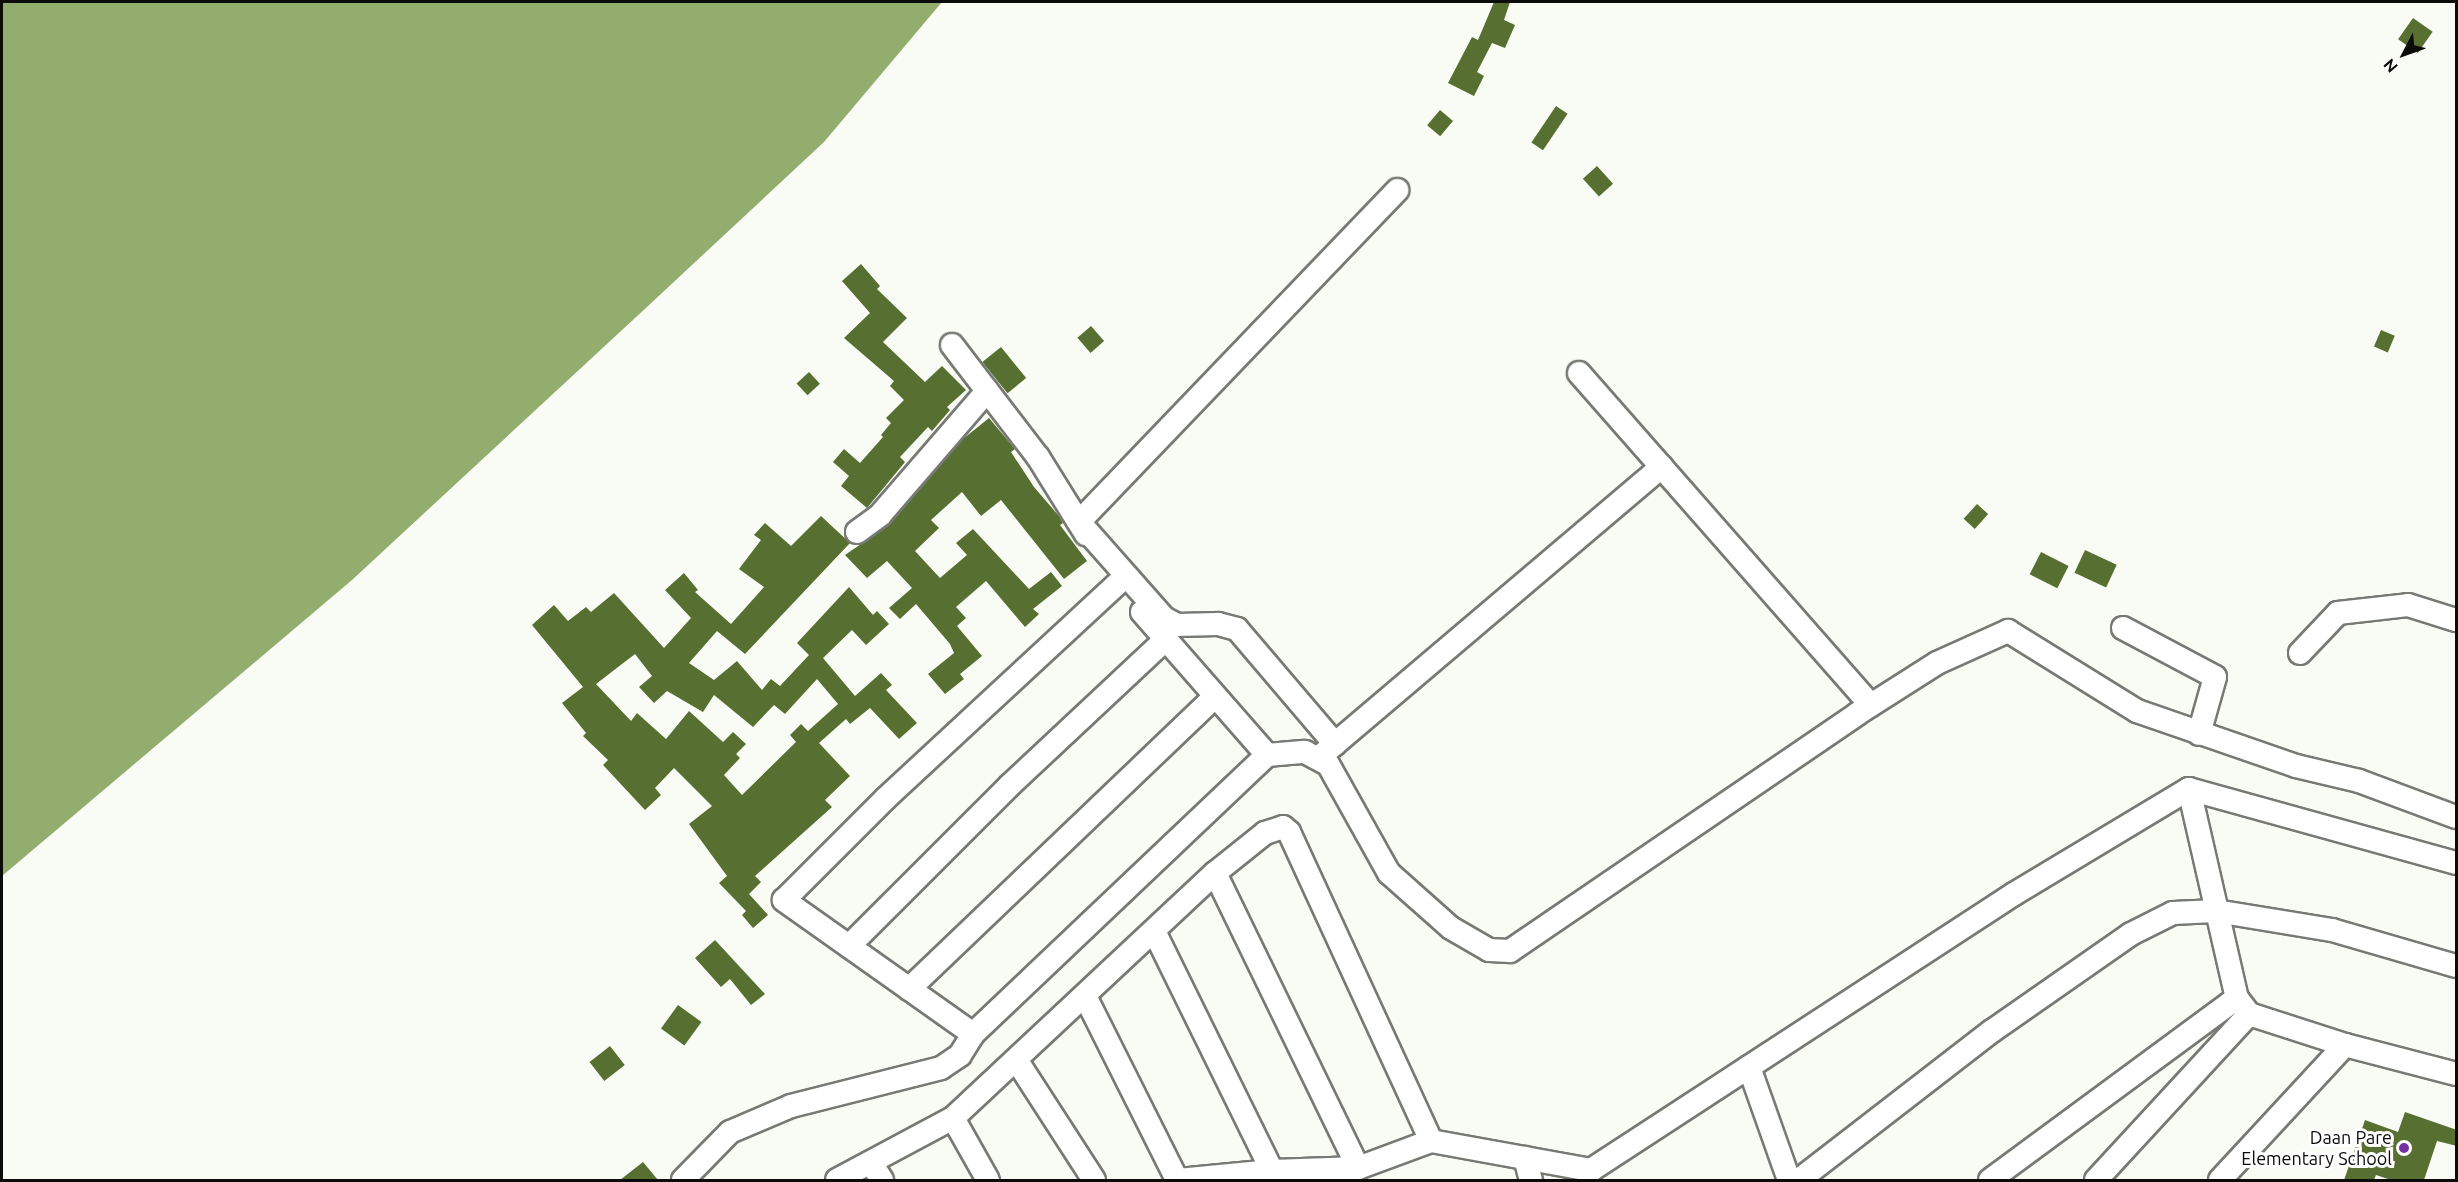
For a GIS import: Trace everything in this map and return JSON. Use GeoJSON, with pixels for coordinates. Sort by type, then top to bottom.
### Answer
{"type":"FeatureCollection","features":[{"type":"Feature","properties":{"kind":"street"},"geometry":{"type":"LineString","coordinates":[[1079,522],[1397,190]]}},
{"type":"Feature","properties":{"kind":"street"},"geometry":{"type":"LineString","coordinates":[[952,345],[1038,457],[1118,584],[1267,755]]}},
{"type":"Feature","properties":{"kind":"street"},"geometry":{"type":"LineString","coordinates":[[1579,373],[1871,705]]}},
{"type":"Feature","properties":{"kind":"street"},"geometry":{"type":"LineString","coordinates":[[857,532],[880,515],[987,391]]}},
{"type":"Feature","properties":{"kind":"street"},"geometry":{"type":"LineString","coordinates":[[1317,759],[1662,467]]}},
{"type":"Feature","properties":{"kind":"street"},"geometry":{"type":"LineString","coordinates":[[1079,522],[1164,618],[1177,625],[1218,624],[1237,629],[1335,744]]}},
{"type":"Feature","properties":{"kind":"street"},"geometry":{"type":"LineString","coordinates":[[973,1034],[784,900],[886,798],[1118,584]]}},
{"type":"Feature","properties":{"kind":"street"},"geometry":{"type":"LineString","coordinates":[[2300,653],[2338,613],[2408,604],[2457,620]]}},
{"type":"Feature","properties":{"kind":"street"},"geometry":{"type":"LineString","coordinates":[[2123,628],[2215,677],[2199,734]]}},
{"type":"Feature","properties":{"kind":"street"},"geometry":{"type":"LineString","coordinates":[[683,1180],[730,1132],[791,1106],[941,1068],[960,1055],[973,1034],[1267,755],[1305,752],[1328,764],[1389,873],[1451,928],[1489,950],[1510,951],[1871,705],[1937,663],[2008,631],[2137,711],[2296,766],[2359,781],[2457,817]]}},
{"type":"Feature","properties":{"kind":"street"},"geometry":{"type":"LineString","coordinates":[[849,946],[1009,786],[1166,640]]}},
{"type":"Feature","properties":{"kind":"street"},"geometry":{"type":"LineString","coordinates":[[909,989],[1215,697]]}},
{"type":"Feature","properties":{"kind":"street"},"geometry":{"type":"LineString","coordinates":[[1085,996],[1177,1180],[1272,1171],[1358,1168],[1431,1141],[1591,1170],[2014,894],[2189,789],[2457,863]]}},
{"type":"Feature","properties":{"kind":"street"},"geometry":{"type":"LineString","coordinates":[[2189,789],[2216,911],[2243,1006]]}},
{"type":"Feature","properties":{"kind":"street"},"geometry":{"type":"LineString","coordinates":[[837,1180],[877,1172],[953,1118],[1017,1061],[1215,873],[1273,828],[1283,827],[1289,832],[1431,1141]]}},
{"type":"Feature","properties":{"kind":"street"},"geometry":{"type":"LineString","coordinates":[[1215,873],[1358,1168]]}},
{"type":"Feature","properties":{"kind":"street"},"geometry":{"type":"LineString","coordinates":[[1799,1180],[1992,1031],[2131,934],[2174,913],[2216,911],[2332,930],[2457,966]]}},
{"type":"Feature","properties":{"kind":"street"},"geometry":{"type":"LineString","coordinates":[[1154,931],[1272,1171]]}},
{"type":"Feature","properties":{"kind":"street"},"geometry":{"type":"LineString","coordinates":[[2243,1006],[2344,1045],[2457,1074]]}},
{"type":"Feature","properties":{"kind":"street"},"geometry":{"type":"LineString","coordinates":[[1990,1180],[2243,1006]]}},
{"type":"Feature","properties":{"kind":"street"},"geometry":{"type":"LineString","coordinates":[[2096,1180],[2243,1006]]}},
{"type":"Feature","properties":{"kind":"street"},"geometry":{"type":"LineString","coordinates":[[2220,1180],[2344,1045]]}},
{"type":"Feature","properties":{"kind":"street"},"geometry":{"type":"LineString","coordinates":[[1017,1061],[1094,1180]]}},
{"type":"Feature","properties":{"kind":"street"},"geometry":{"type":"LineString","coordinates":[[1749,1067],[1789,1180]]}},
{"type":"Feature","properties":{"kind":"street"},"geometry":{"type":"LineString","coordinates":[[953,1118],[988,1180]]}},
{"type":"Feature","properties":{"kind":"street"},"geometry":{"type":"LineString","coordinates":[[1525,1158],[1531,1180]]}},
{"type":"Feature","properties":{"kind":"shaded area"},"geometry":{"type":"Polygon","coordinates":[[[2,2],[942,2],[824,142],[648,306],[352,580],[2,876],[2,2]]]}},
{"type":"Feature","properties":{"kind":"building"},"geometry":{"type":"Polygon","coordinates":[[[1494,2],[1510,2],[1504,20],[1515,25],[1505,48],[1492,43],[1477,72],[1484,76],[1474,96],[1448,83],[1472,37],[1478,40],[1494,2]]]}},
{"type":"Feature","properties":{"kind":"building"},"geometry":{"type":"Polygon","coordinates":[[[2413,18],[2433,32],[2418,53],[2398,39],[2413,18]]]}},
{"type":"Feature","properties":{"kind":"building"},"geometry":{"type":"Polygon","coordinates":[[[1556,106],[1568,114],[1543,150],[1531,142],[1556,106]]]}},
{"type":"Feature","properties":{"kind":"building"},"geometry":{"type":"Polygon","coordinates":[[[1440,110],[1453,121],[1440,136],[1427,125],[1440,110]]]}},
{"type":"Feature","properties":{"kind":"building"},"geometry":{"type":"Polygon","coordinates":[[[1597,166],[1613,184],[1599,197],[1583,179],[1597,166]]]}},
{"type":"Feature","properties":{"kind":"building"},"geometry":{"type":"Polygon","coordinates":[[[861,264],[880,286],[877,289],[907,318],[883,342],[925,382],[942,366],[966,390],[947,407],[950,410],[932,431],[928,427],[900,457],[905,462],[867,508],[841,486],[849,476],[833,462],[844,449],[860,463],[883,437],[881,435],[891,423],[886,418],[904,400],[890,386],[894,381],[844,338],[870,313],[842,281],[861,264]]]}},
{"type":"Feature","properties":{"kind":"building"},"geometry":{"type":"Polygon","coordinates":[[[1091,326],[1104,341],[1091,353],[1077,338],[1091,326]]]}},
{"type":"Feature","properties":{"kind":"building"},"geometry":{"type":"Polygon","coordinates":[[[2381,330],[2395,336],[2388,352],[2374,347],[2381,330]]]}},
{"type":"Feature","properties":{"kind":"building"},"geometry":{"type":"Polygon","coordinates":[[[1001,347],[1026,378],[1008,393],[982,362],[1001,347]]]}},
{"type":"Feature","properties":{"kind":"building"},"geometry":{"type":"Polygon","coordinates":[[[809,372],[820,384],[807,395],[797,384],[809,372]]]}},
{"type":"Feature","properties":{"kind":"building"},"geometry":{"type":"Polygon","coordinates":[[[989,418],[1015,449],[1011,452],[1034,487],[1059,516],[1063,523],[1060,525],[1087,561],[1064,579],[1001,500],[981,516],[962,492],[931,520],[939,528],[915,551],[940,578],[967,555],[956,543],[973,529],[1029,589],[1051,572],[1062,586],[1033,609],[1039,614],[1025,627],[986,581],[956,607],[966,618],[957,626],[982,656],[960,674],[964,679],[945,694],[928,674],[954,653],[950,644],[916,604],[900,619],[889,608],[912,588],[887,561],[867,578],[845,555],[890,524],[963,439],[989,418]]]}},
{"type":"Feature","properties":{"kind":"building"},"geometry":{"type":"Polygon","coordinates":[[[1977,504],[1988,514],[1975,529],[1964,519],[1977,504]]]}},
{"type":"Feature","properties":{"kind":"building"},"geometry":{"type":"Polygon","coordinates":[[[821,516],[850,543],[745,654],[717,631],[689,663],[714,680],[737,661],[762,690],[771,679],[780,686],[809,655],[797,643],[849,587],[873,615],[877,611],[889,624],[866,645],[852,630],[823,658],[855,696],[881,673],[892,685],[886,690],[917,723],[899,739],[870,708],[850,724],[846,719],[819,743],[850,776],[825,800],[832,807],[755,876],[761,882],[749,894],[768,915],[753,928],[742,915],[746,911],[719,883],[727,876],[689,824],[712,806],[674,768],[655,788],[661,795],[645,810],[603,765],[608,760],[583,736],[586,733],[562,703],[583,687],[532,625],[554,605],[568,621],[586,607],[591,612],[614,593],[664,648],[691,618],[665,590],[684,573],[698,590],[695,592],[731,624],[764,587],[739,569],[761,540],[754,535],[765,523],[791,546],[821,516]],[[635,654],[596,684],[631,721],[637,713],[666,739],[689,711],[723,742],[733,732],[746,744],[736,754],[740,758],[724,775],[742,795],[796,742],[790,735],[801,724],[808,731],[838,704],[817,679],[785,714],[774,705],[753,727],[714,695],[703,712],[667,691],[654,703],[639,687],[652,676],[635,654]]]}},
{"type":"Feature","properties":{"kind":"building"},"geometry":{"type":"Polygon","coordinates":[[[2085,550],[2117,565],[2106,587],[2074,573],[2085,550]]]}},
{"type":"Feature","properties":{"kind":"building"},"geometry":{"type":"Polygon","coordinates":[[[2041,552],[2069,566],[2057,588],[2030,574],[2041,552]]]}},
{"type":"Feature","properties":{"kind":"building"},"geometry":{"type":"Polygon","coordinates":[[[715,940],[765,994],[751,1005],[730,979],[721,987],[695,958],[715,940]]]}},
{"type":"Feature","properties":{"kind":"building"},"geometry":{"type":"Polygon","coordinates":[[[678,1005],[701,1022],[684,1046],[661,1028],[678,1005]]]}},
{"type":"Feature","properties":{"kind":"building"},"geometry":{"type":"Polygon","coordinates":[[[610,1046],[625,1065],[604,1081],[590,1062],[610,1046]]]}},
{"type":"Feature","properties":{"kind":"building","name":"Daan Pare Elementary School"},"geometry":{"type":"Polygon","coordinates":[[[2405,1112],[2457,1130],[2457,1146],[2437,1141],[2424,1180],[2391,1180],[2376,1175],[2374,1180],[2344,1180],[2365,1120],[2398,1132],[2405,1112]]]}},
{"type":"Feature","properties":{"kind":"building"},"geometry":{"type":"Polygon","coordinates":[[[643,1162],[658,1180],[620,1180],[643,1162]]]}},
{"type":"Feature","properties":{"kind":"place","name":"Daan Pare Elementary School"},"geometry":{"type":"Point","coordinates":[2404,1148]}}]}
